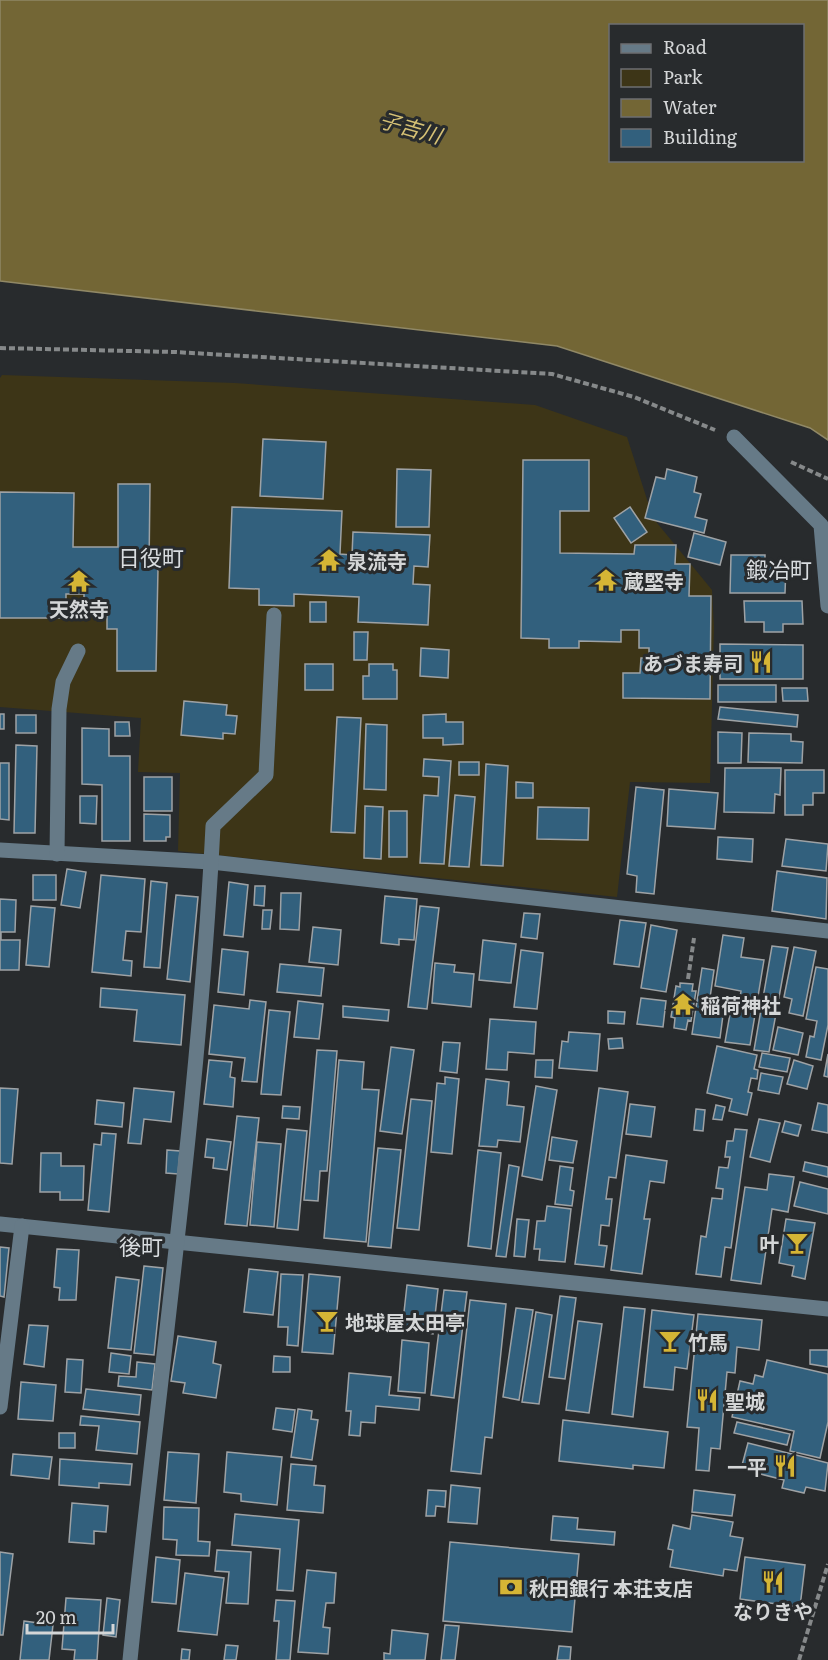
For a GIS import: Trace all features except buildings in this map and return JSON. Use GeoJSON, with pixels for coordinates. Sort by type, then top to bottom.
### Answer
{"type":"FeatureCollection","features":[{"type":"Feature","properties":{"kind":"street"},"geometry":{"type":"LineString","coordinates":[[734,437],[821,525],[828,606]]}},
{"type":"Feature","properties":{"kind":"street"},"geometry":{"type":"LineString","coordinates":[[130,1660],[149,1477],[178,1242],[212,862],[213,826],[266,775],[274,615]]}},
{"type":"Feature","properties":{"kind":"street"},"geometry":{"type":"LineString","coordinates":[[57,854],[58,710],[63,682],[78,651]]}},
{"type":"Feature","properties":{"kind":"street"},"geometry":{"type":"LineString","coordinates":[[0,850],[212,862],[828,931]]}},
{"type":"Feature","properties":{"kind":"street"},"geometry":{"type":"LineString","coordinates":[[0,1224],[828,1309]]}},
{"type":"Feature","properties":{"kind":"street"},"geometry":{"type":"LineString","coordinates":[[0,1407],[22,1226]]}},
{"type":"Feature","properties":{"kind":"path"},"geometry":{"type":"LineString","coordinates":[[0,348],[175,352],[552,374],[634,397],[734,437]]}},
{"type":"Feature","properties":{"kind":"path"},"geometry":{"type":"LineString","coordinates":[[789,461],[828,479]]}},
{"type":"Feature","properties":{"kind":"path"},"geometry":{"type":"LineString","coordinates":[[688,979],[698,916]]}},
{"type":"Feature","properties":{"kind":"path"},"geometry":{"type":"LineString","coordinates":[[799,1660],[828,1564]]}},
{"type":"Feature","properties":{"kind":"green space"},"geometry":{"type":"Polygon","coordinates":[[[2,375],[235,383],[535,405],[627,437],[653,518],[712,590],[714,627],[710,783],[630,782],[617,897],[178,851],[180,773],[138,772],[141,718],[0,707],[0,378],[2,375]]]}},
{"type":"Feature","properties":{"kind":"water","name":"子吉川"},"geometry":{"type":"Polygon","coordinates":[[[0,0],[828,0],[828,440],[810,428],[557,346],[0,281],[0,0]]]}},
{"type":"Feature","properties":{"kind":"place","name":"泉流寺"},"geometry":{"type":"Point","coordinates":[329,560]}},
{"type":"Feature","properties":{"kind":"place","name":"蔵堅寺"},"geometry":{"type":"Point","coordinates":[606,580]}},
{"type":"Feature","properties":{"kind":"place","name":"天然寺"},"geometry":{"type":"Point","coordinates":[79,581]}},
{"type":"Feature","properties":{"kind":"place","name":"あづま寿司"},"geometry":{"type":"Point","coordinates":[761,662]}},
{"type":"Feature","properties":{"kind":"place","name":"稲荷神社"},"geometry":{"type":"Point","coordinates":[683,1004]}},
{"type":"Feature","properties":{"kind":"place","name":"叶"},"geometry":{"type":"Point","coordinates":[797,1243]}},
{"type":"Feature","properties":{"kind":"place","name":"地球屋太田亭"},"geometry":{"type":"Point","coordinates":[327,1321]}},
{"type":"Feature","properties":{"kind":"place","name":"竹馬"},"geometry":{"type":"Point","coordinates":[670,1341]}},
{"type":"Feature","properties":{"kind":"place","name":"聖城"},"geometry":{"type":"Point","coordinates":[707,1400]}},
{"type":"Feature","properties":{"kind":"place","name":"一平"},"geometry":{"type":"Point","coordinates":[785,1466]}},
{"type":"Feature","properties":{"kind":"place","name":"なりきや"},"geometry":{"type":"Point","coordinates":[773,1582]}},
{"type":"Feature","properties":{"kind":"place","name":"秋田銀行 本荘支店"},"geometry":{"type":"Point","coordinates":[511,1587]}},
{"type":"Feature","properties":{"kind":"district","name":"日役町"},"geometry":{"type":"Point","coordinates":[151,556]}},
{"type":"Feature","properties":{"kind":"district","name":"鍛冶町"},"geometry":{"type":"Point","coordinates":[779,568]}},
{"type":"Feature","properties":{"kind":"district","name":"後町"},"geometry":{"type":"Point","coordinates":[141,1245]}}]}
